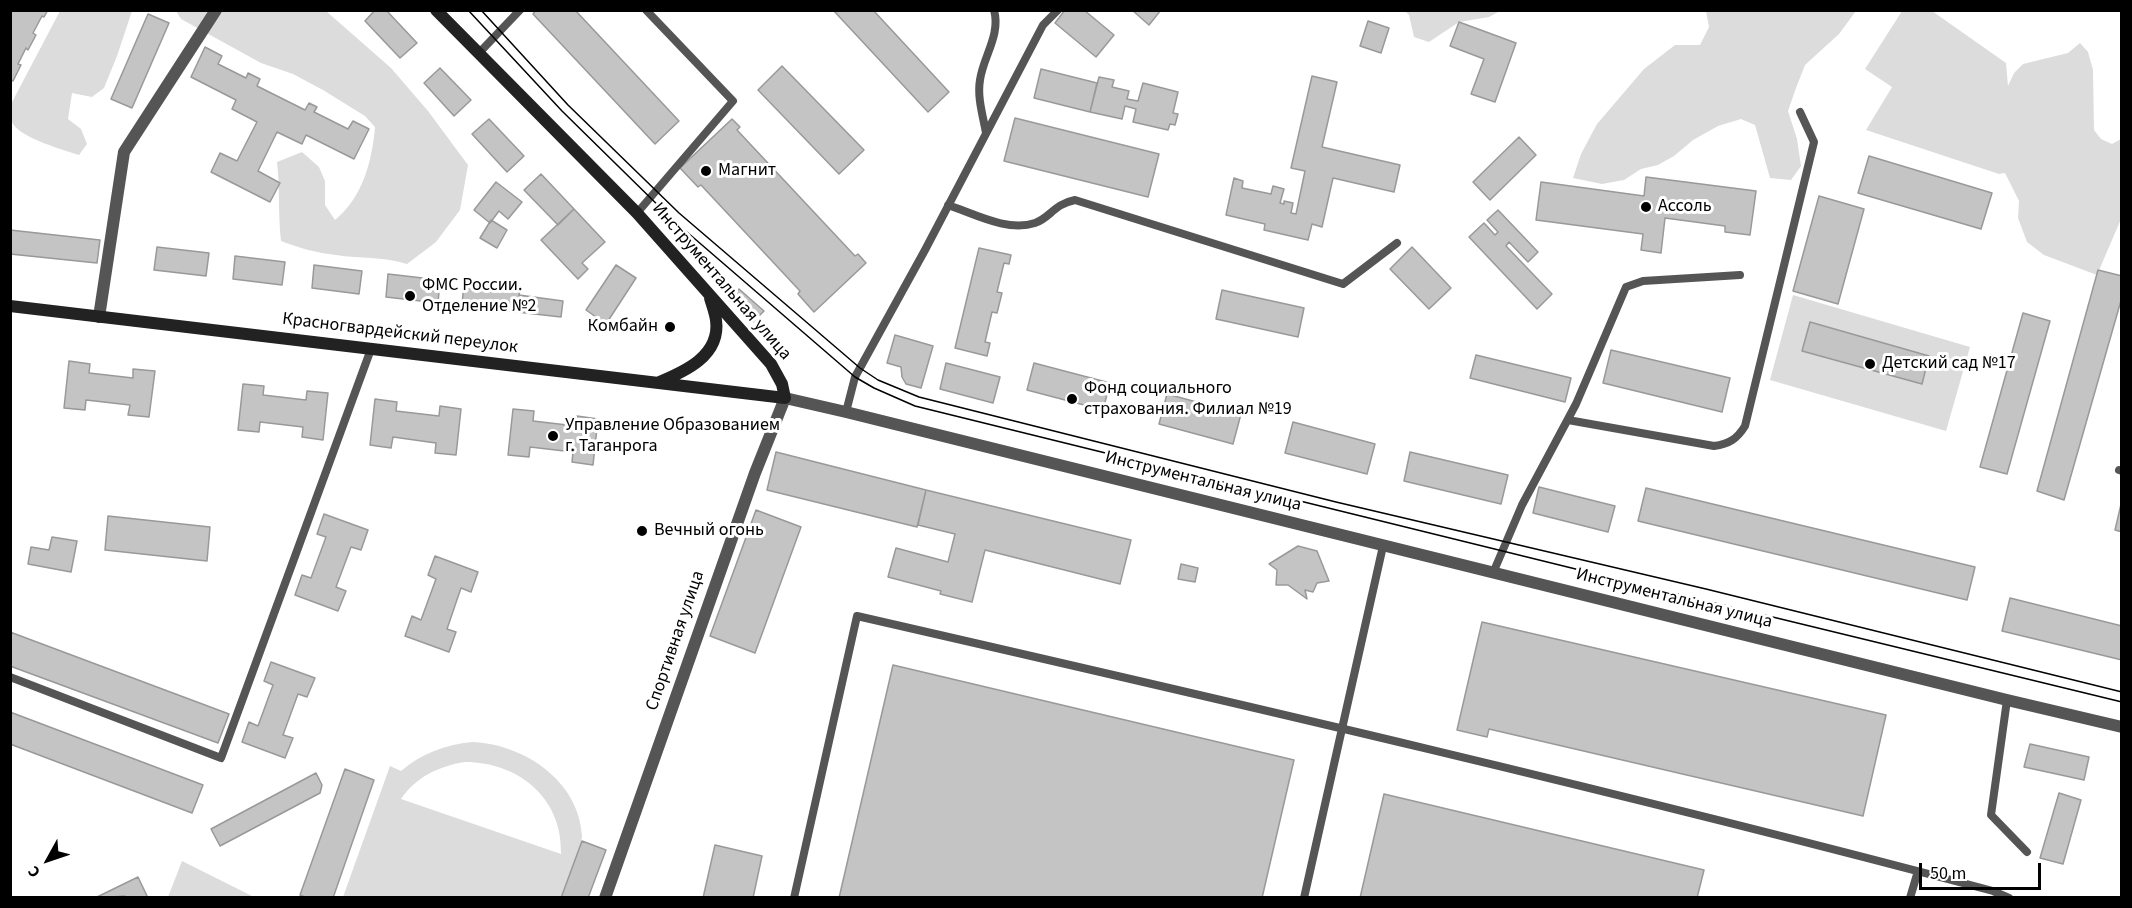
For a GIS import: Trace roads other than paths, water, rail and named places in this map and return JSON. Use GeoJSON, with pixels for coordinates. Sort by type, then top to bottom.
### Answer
{"type":"FeatureCollection","features":[{"type":"Feature","properties":{"kind":"main road","name":"Инструментальная улица"},"geometry":{"type":"LineString","coordinates":[[436,10],[637,213],[708,292],[771,364],[782,384],[784,398]]}},
{"type":"Feature","properties":{"kind":"main road"},"geometry":{"type":"LineString","coordinates":[[656,384],[687,371],[712,348],[717,322],[708,292]]}},
{"type":"Feature","properties":{"kind":"main road","name":"Красногвардейский переулок"},"geometry":{"type":"LineString","coordinates":[[10,306],[784,398]]}},
{"type":"Feature","properties":{"kind":"street"},"geometry":{"type":"LineString","coordinates":[[99,317],[124,152],[216,10]]}},
{"type":"Feature","properties":{"kind":"street","name":"Инструментальная улица"},"geometry":{"type":"LineString","coordinates":[[784,398],[2121,727]]}},
{"type":"Feature","properties":{"kind":"street","name":"Спортивная улица"},"geometry":{"type":"LineString","coordinates":[[605,897],[755,473],[784,398]]}},
{"type":"Feature","properties":{"kind":"lane"},"geometry":{"type":"LineString","coordinates":[[478,54],[520,10]]}},
{"type":"Feature","properties":{"kind":"lane"},"geometry":{"type":"LineString","coordinates":[[637,213],[733,101],[646,10]]}},
{"type":"Feature","properties":{"kind":"lane"},"geometry":{"type":"LineString","coordinates":[[986,133],[980,105],[980,80],[996,30],[994,10]]}},
{"type":"Feature","properties":{"kind":"lane"},"geometry":{"type":"LineString","coordinates":[[846,412],[855,376],[1043,25],[1058,10]]}},
{"type":"Feature","properties":{"kind":"lane"},"geometry":{"type":"LineString","coordinates":[[1568,420],[1714,446],[1727,444],[1738,436],[1745,426],[1814,142],[1800,112]]}},
{"type":"Feature","properties":{"kind":"lane"},"geometry":{"type":"LineString","coordinates":[[948,205],[1011,226],[1036,223],[1063,202],[1075,200],[1343,284],[1397,243]]}},
{"type":"Feature","properties":{"kind":"lane"},"geometry":{"type":"LineString","coordinates":[[1493,573],[1522,505],[1568,420],[1626,287],[1643,281],[1740,275]]}},
{"type":"Feature","properties":{"kind":"lane"},"geometry":{"type":"LineString","coordinates":[[10,677],[221,758],[371,349]]}},
{"type":"Feature","properties":{"kind":"lane"},"geometry":{"type":"LineString","coordinates":[[1304,897],[1383,546]]}},
{"type":"Feature","properties":{"kind":"lane"},"geometry":{"type":"LineString","coordinates":[[794,897],[857,616],[1342,728],[1811,842],[2009,897]]}},
{"type":"Feature","properties":{"kind":"lane"},"geometry":{"type":"LineString","coordinates":[[2007,700],[1991,815],[2027,852]]}},
{"type":"Feature","properties":{"kind":"lane"},"geometry":{"type":"LineString","coordinates":[[1910,897],[1918,871]]}},
{"type":"Feature","properties":{"kind":"tram line"},"geometry":{"type":"LineString","coordinates":[[468,10],[562,111],[673,220],[855,377],[915,406],[2122,702]]}},
{"type":"Feature","properties":{"kind":"tram line"},"geometry":{"type":"LineString","coordinates":[[481,10],[568,105],[679,213],[860,368],[878,380],[919,397],[1336,502],[1706,589],[2122,692]]}},
{"type":"Feature","properties":{"kind":"place","name":"Магнит"},"geometry":{"type":"Point","coordinates":[706,171]}},
{"type":"Feature","properties":{"kind":"place","name":"Ассоль"},"geometry":{"type":"Point","coordinates":[1646,207]}},
{"type":"Feature","properties":{"kind":"place","name":"ФМС России. Отделение №2"},"geometry":{"type":"Point","coordinates":[410,296]}},
{"type":"Feature","properties":{"kind":"place","name":"Комбайн"},"geometry":{"type":"Point","coordinates":[670,327]}},
{"type":"Feature","properties":{"kind":"place","name":"Детский сад №17"},"geometry":{"type":"Point","coordinates":[1870,364]}},
{"type":"Feature","properties":{"kind":"place","name":"Фонд социального страхования. Филиал №19"},"geometry":{"type":"Point","coordinates":[1072,399]}},
{"type":"Feature","properties":{"kind":"place","name":"Управление Образованием г. Таганрога"},"geometry":{"type":"Point","coordinates":[553,436]}},
{"type":"Feature","properties":{"kind":"place","name":"Вечный огонь"},"geometry":{"type":"Point","coordinates":[642,531]}}]}
